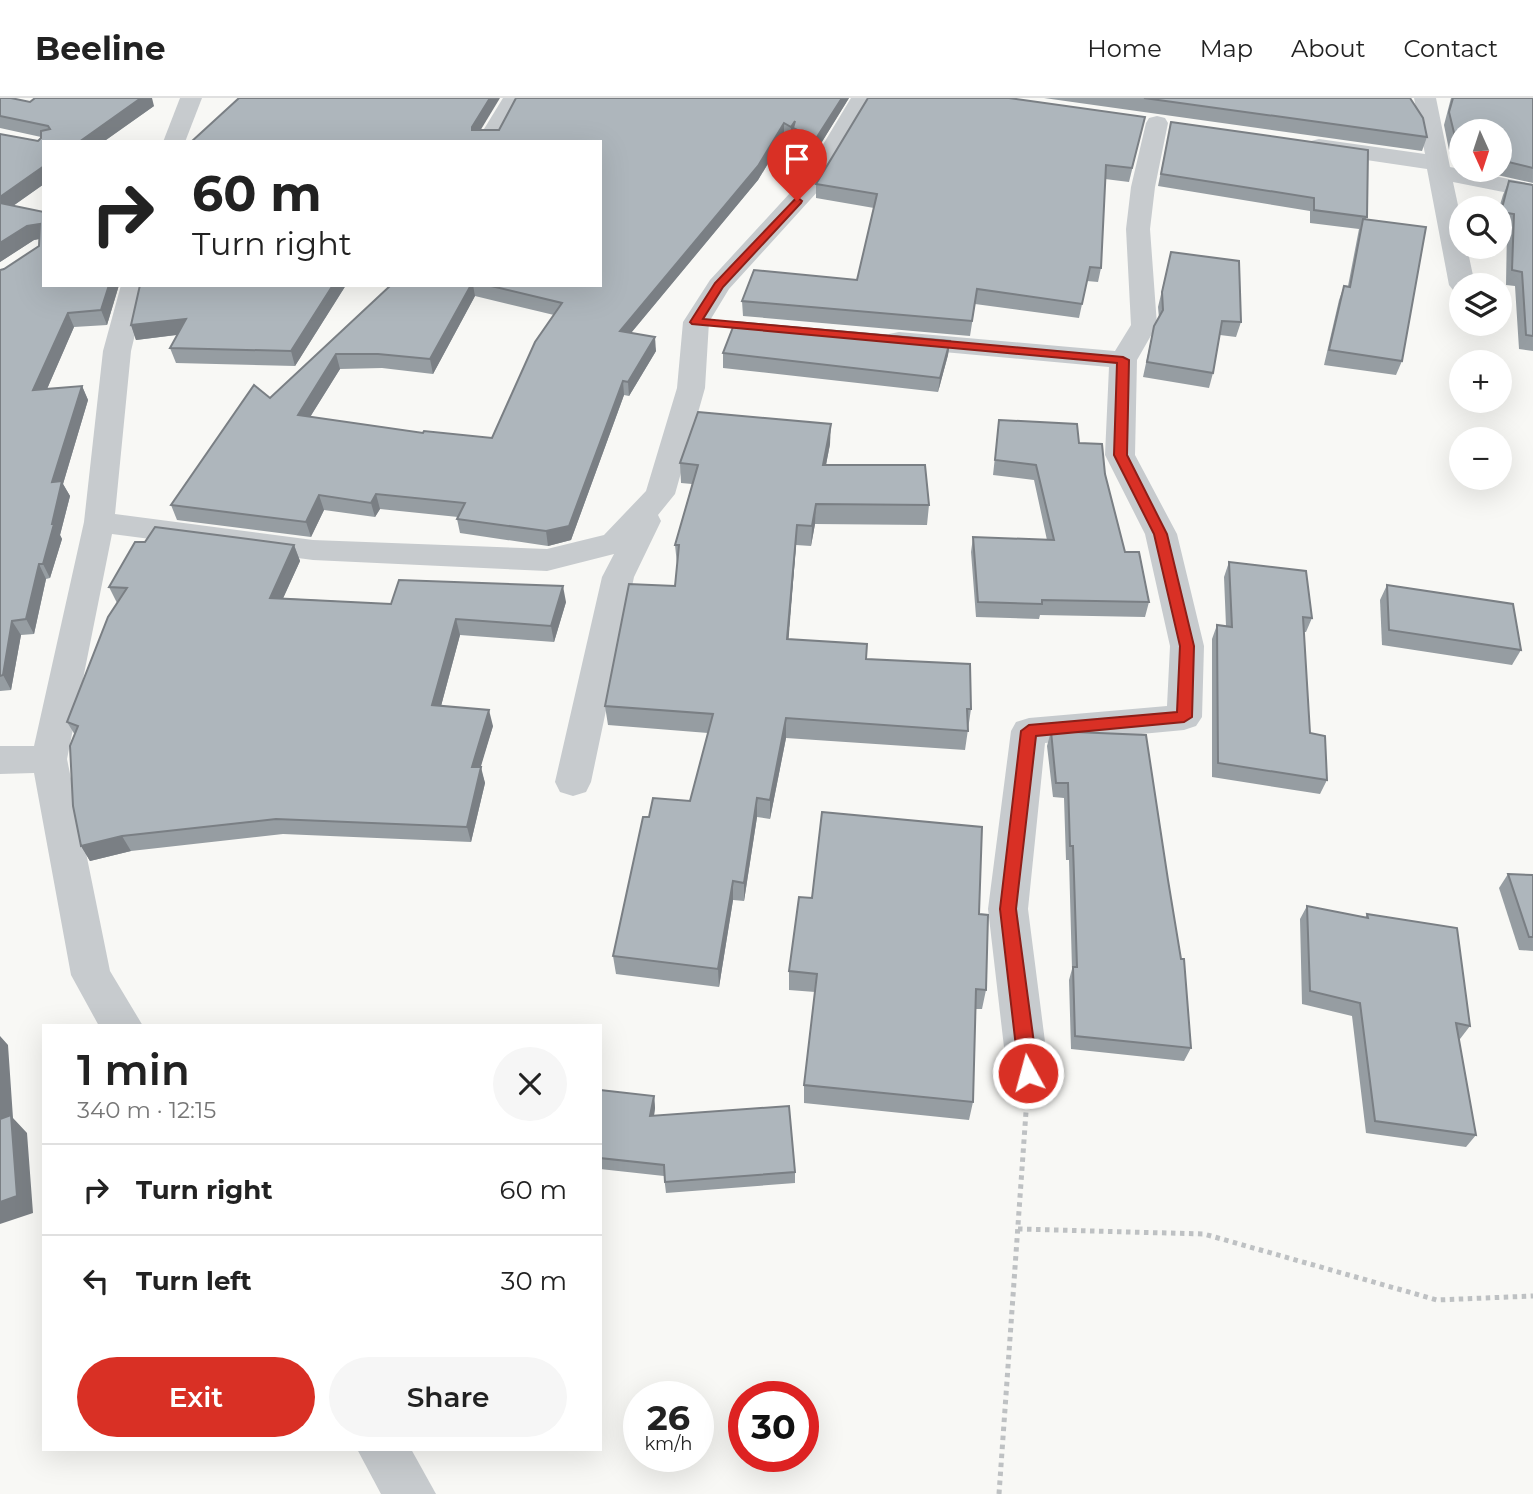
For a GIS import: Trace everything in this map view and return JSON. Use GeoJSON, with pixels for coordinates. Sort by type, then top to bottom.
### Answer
{"type":"FeatureCollection","features":[{"type":"Feature","properties":{"kind":"street"},"geometry":{"type":"LineString","coordinates":[[175,140],[191,98]]}},
{"type":"Feature","properties":{"kind":"street"},"geometry":{"type":"LineString","coordinates":[[487,140],[514,98]]}},
{"type":"Feature","properties":{"kind":"street"},"geometry":{"type":"LineString","coordinates":[[573,782],[618,577],[660,494],[719,285],[811,185],[862,98]]}},
{"type":"Feature","properties":{"kind":"street"},"geometry":{"type":"LineString","coordinates":[[1425,98],[1460,273]]}},
{"type":"Feature","properties":{"kind":"street"},"geometry":{"type":"LineString","coordinates":[[1028,1073],[1008,909],[1029,731],[1184,717],[1187,646],[1161,534],[1120,455],[1123,360],[1144,325],[1138,229],[1143,187],[1157,123]]}},
{"type":"Feature","properties":{"kind":"street"},"geometry":{"type":"LineString","coordinates":[[1303,144],[1438,167],[1533,191]]}},
{"type":"Feature","properties":{"kind":"street"},"geometry":{"type":"LineString","coordinates":[[121,1024],[91,975],[49,759],[99,522],[117,351],[133,287]]}},
{"type":"Feature","properties":{"kind":"street"},"geometry":{"type":"LineString","coordinates":[[875,338],[1123,360]]}},
{"type":"Feature","properties":{"kind":"street"},"geometry":{"type":"LineString","coordinates":[[99,522],[313,550],[547,560],[615,543],[660,494]]}},
{"type":"Feature","properties":{"kind":"street"},"geometry":{"type":"LineString","coordinates":[[0,760],[49,759]]}},
{"type":"Feature","properties":{"kind":"street"},"geometry":{"type":"LineString","coordinates":[[383,1451],[410,1494]]}},
{"type":"Feature","properties":{"kind":"path"},"geometry":{"type":"LineString","coordinates":[[999,1494],[1028,1073]]}},
{"type":"Feature","properties":{"kind":"path"},"geometry":{"type":"LineString","coordinates":[[1018,1229],[1204,1234],[1437,1300],[1533,1296]]}},
{"type":"Feature","properties":{"kind":"building"},"geometry":{"type":"Polygon","coordinates":[[[0,98],[30,102],[35,98],[141,98],[82,140],[42,140],[42,167],[0,197],[0,134],[38,141],[41,131],[50,129],[48,126],[0,116],[0,98]]]}},
{"type":"Feature","properties":{"kind":"building"},"geometry":{"type":"Polygon","coordinates":[[[239,98],[490,98],[472,130],[499,130],[516,98],[842,98],[790,175],[806,134],[793,128],[795,121],[791,127],[784,123],[758,166],[620,331],[655,337],[628,382],[623,381],[569,526],[546,531],[457,519],[465,503],[376,494],[371,503],[319,495],[306,522],[171,505],[254,385],[270,398],[389,287],[470,287],[430,359],[378,354],[336,354],[298,415],[423,433],[492,438],[535,342],[562,303],[495,287],[602,287],[602,140],[193,140],[239,98]]]}},
{"type":"Feature","properties":{"kind":"building"},"geometry":{"type":"Polygon","coordinates":[[[868,98],[1009,98],[1145,117],[1132,168],[1106,165],[1101,268],[1090,267],[1082,304],[977,289],[972,321],[742,301],[754,270],[857,280],[877,194],[816,184],[868,98]]]}},
{"type":"Feature","properties":{"kind":"building"},"geometry":{"type":"Polygon","coordinates":[[[1144,98],[1410,98],[1423,118],[1427,137],[1144,98]]]}},
{"type":"Feature","properties":{"kind":"building"},"geometry":{"type":"Polygon","coordinates":[[[1453,98],[1533,98],[1533,168],[1512,163],[1512,119],[1451,119],[1449,112],[1453,98]]]}},
{"type":"Feature","properties":{"kind":"building"},"geometry":{"type":"Polygon","coordinates":[[[1171,122],[1368,150],[1367,217],[1314,210],[1314,198],[1161,174],[1171,122]]]}},
{"type":"Feature","properties":{"kind":"building"},"geometry":{"type":"Polygon","coordinates":[[[1509,182],[1533,185],[1533,336],[1526,335],[1522,272],[1512,270],[1514,214],[1512,196],[1505,196],[1509,182]]]}},
{"type":"Feature","properties":{"kind":"building"},"geometry":{"type":"Polygon","coordinates":[[[0,203],[42,212],[42,287],[108,287],[101,310],[68,313],[33,390],[82,386],[52,482],[62,481],[43,564],[39,564],[26,619],[12,621],[3,675],[0,676],[0,270],[39,246],[40,224],[27,226],[0,243],[0,203]]]}},
{"type":"Feature","properties":{"kind":"building"},"geometry":{"type":"Polygon","coordinates":[[[1363,219],[1426,227],[1402,361],[1329,350],[1344,286],[1350,287],[1363,219]]]}},
{"type":"Feature","properties":{"kind":"building"},"geometry":{"type":"Polygon","coordinates":[[[1171,252],[1239,261],[1241,322],[1222,321],[1213,373],[1147,362],[1154,326],[1163,310],[1162,292],[1171,252]]]}},
{"type":"Feature","properties":{"kind":"building"},"geometry":{"type":"Polygon","coordinates":[[[140,287],[332,287],[291,351],[170,348],[186,319],[131,325],[140,287]]]}},
{"type":"Feature","properties":{"kind":"building"},"geometry":{"type":"Polygon","coordinates":[[[735,322],[950,341],[940,378],[723,353],[735,322]]]}},
{"type":"Feature","properties":{"kind":"building"},"geometry":{"type":"Polygon","coordinates":[[[698,412],[831,424],[823,465],[925,465],[929,505],[816,504],[812,526],[797,525],[787,639],[867,644],[866,659],[970,664],[971,709],[967,709],[968,731],[786,718],[770,800],[757,798],[744,883],[733,881],[718,969],[613,956],[643,817],[649,817],[653,798],[690,801],[713,714],[605,706],[629,584],[675,586],[679,545],[675,545],[698,465],[680,463],[698,412]]]}},
{"type":"Feature","properties":{"kind":"building"},"geometry":{"type":"Polygon","coordinates":[[[999,420],[1077,424],[1079,443],[1102,444],[1105,474],[1125,552],[1139,552],[1149,602],[978,602],[973,537],[1054,540],[1036,465],[995,460],[999,420]]]}},
{"type":"Feature","properties":{"kind":"building"},"geometry":{"type":"Polygon","coordinates":[[[155,527],[294,545],[270,598],[391,604],[399,580],[563,586],[551,626],[456,619],[432,705],[489,710],[472,767],[481,767],[467,827],[276,819],[122,836],[81,846],[73,806],[70,746],[78,726],[67,722],[108,617],[127,588],[109,587],[135,542],[145,542],[155,527]]]}},
{"type":"Feature","properties":{"kind":"building"},"geometry":{"type":"Polygon","coordinates":[[[1229,562],[1306,571],[1312,618],[1303,617],[1310,733],[1325,736],[1327,780],[1218,763],[1217,625],[1232,627],[1229,562]]]}},
{"type":"Feature","properties":{"kind":"building"},"geometry":{"type":"Polygon","coordinates":[[[1387,585],[1513,604],[1521,650],[1389,630],[1387,585]]]}},
{"type":"Feature","properties":{"kind":"building"},"geometry":{"type":"Polygon","coordinates":[[[1051,731],[1146,735],[1181,959],[1184,959],[1191,1048],[1075,1036],[1073,967],[1077,967],[1073,846],[1070,846],[1068,783],[1056,783],[1051,731]]]}},
{"type":"Feature","properties":{"kind":"building"},"geometry":{"type":"Polygon","coordinates":[[[822,812],[982,827],[979,914],[988,915],[986,990],[976,989],[973,1102],[804,1085],[817,974],[789,971],[799,897],[812,898],[822,812]]]}},
{"type":"Feature","properties":{"kind":"building"},"geometry":{"type":"Polygon","coordinates":[[[1508,874],[1533,875],[1533,937],[1529,937],[1508,874]]]}},
{"type":"Feature","properties":{"kind":"building"},"geometry":{"type":"Polygon","coordinates":[[[1307,906],[1368,918],[1367,914],[1457,928],[1470,1026],[1456,1023],[1476,1135],[1375,1121],[1360,1003],[1310,991],[1307,906]]]}},
{"type":"Feature","properties":{"kind":"building"},"geometry":{"type":"Polygon","coordinates":[[[602,1090],[654,1096],[650,1116],[789,1106],[795,1172],[665,1182],[664,1165],[602,1158],[602,1090]]]}},
{"type":"Feature","properties":{"kind":"building"},"geometry":{"type":"Polygon","coordinates":[[[11,1115],[17,1196],[0,1202],[0,1119],[11,1115]]]}},
{"type":"Feature","properties":{"kind":"route"},"geometry":{"type":"LineString","coordinates":[[797,201],[719,285],[696,322],[1123,360],[1120,455],[1161,534],[1187,646],[1184,717],[1029,731],[1008,909],[1028,1073]]}}]}
